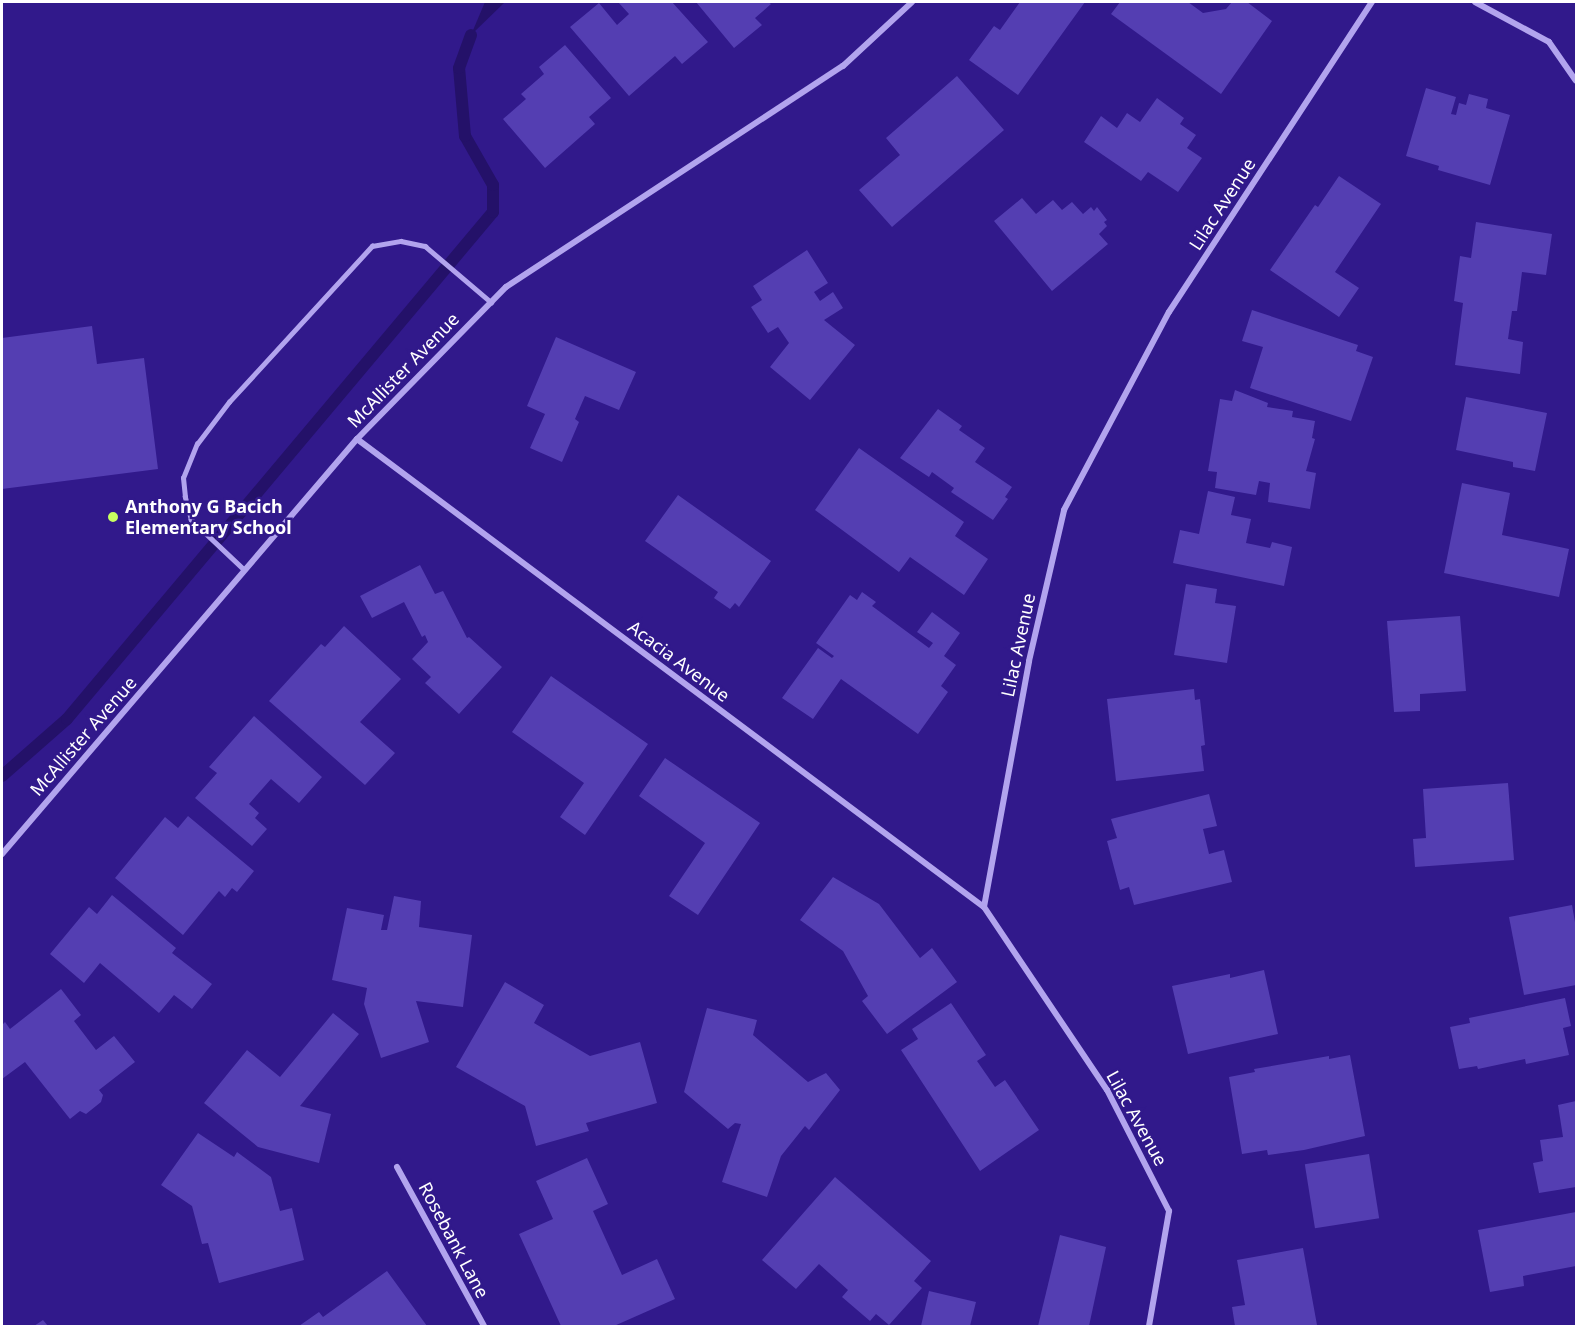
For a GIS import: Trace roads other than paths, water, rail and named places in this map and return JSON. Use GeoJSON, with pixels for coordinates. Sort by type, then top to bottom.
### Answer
{"type":"FeatureCollection","features":[{"type":"Feature","properties":{"kind":"street","name":"McAllister Avenue"},"geometry":{"type":"LineString","coordinates":[[2,854],[357,439],[506,287],[843,66],[912,2]]}},
{"type":"Feature","properties":{"kind":"street","name":"Lilac Avenue"},"geometry":{"type":"LineString","coordinates":[[1149,1326],[1169,1211],[1107,1090],[984,907],[1029,662],[1064,510],[1169,312],[1372,2]]}},
{"type":"Feature","properties":{"kind":"street"},"geometry":{"type":"LineString","coordinates":[[1474,2],[1549,42],[1576,81]]}},
{"type":"Feature","properties":{"kind":"street","name":"Acacia Avenue"},"geometry":{"type":"LineString","coordinates":[[357,439],[984,907]]}},
{"type":"Feature","properties":{"kind":"street","name":"Rosebank Lane"},"geometry":{"type":"LineString","coordinates":[[397,1167],[484,1326]]}},
{"type":"Feature","properties":{"kind":"lane"},"geometry":{"type":"LineString","coordinates":[[244,570],[191,520],[183,478],[197,444],[229,402],[372,246],[401,241],[425,246],[491,302]]}},
{"type":"Feature","properties":{"kind":"waterway"},"geometry":{"type":"LineString","coordinates":[[2,776],[67,719],[493,212],[493,185],[465,136],[459,68],[471,35]]}},
{"type":"Feature","properties":{"kind":"place","name":"Anthony G Bacich Elementary School"},"geometry":{"type":"Point","coordinates":[113,517]}}]}
